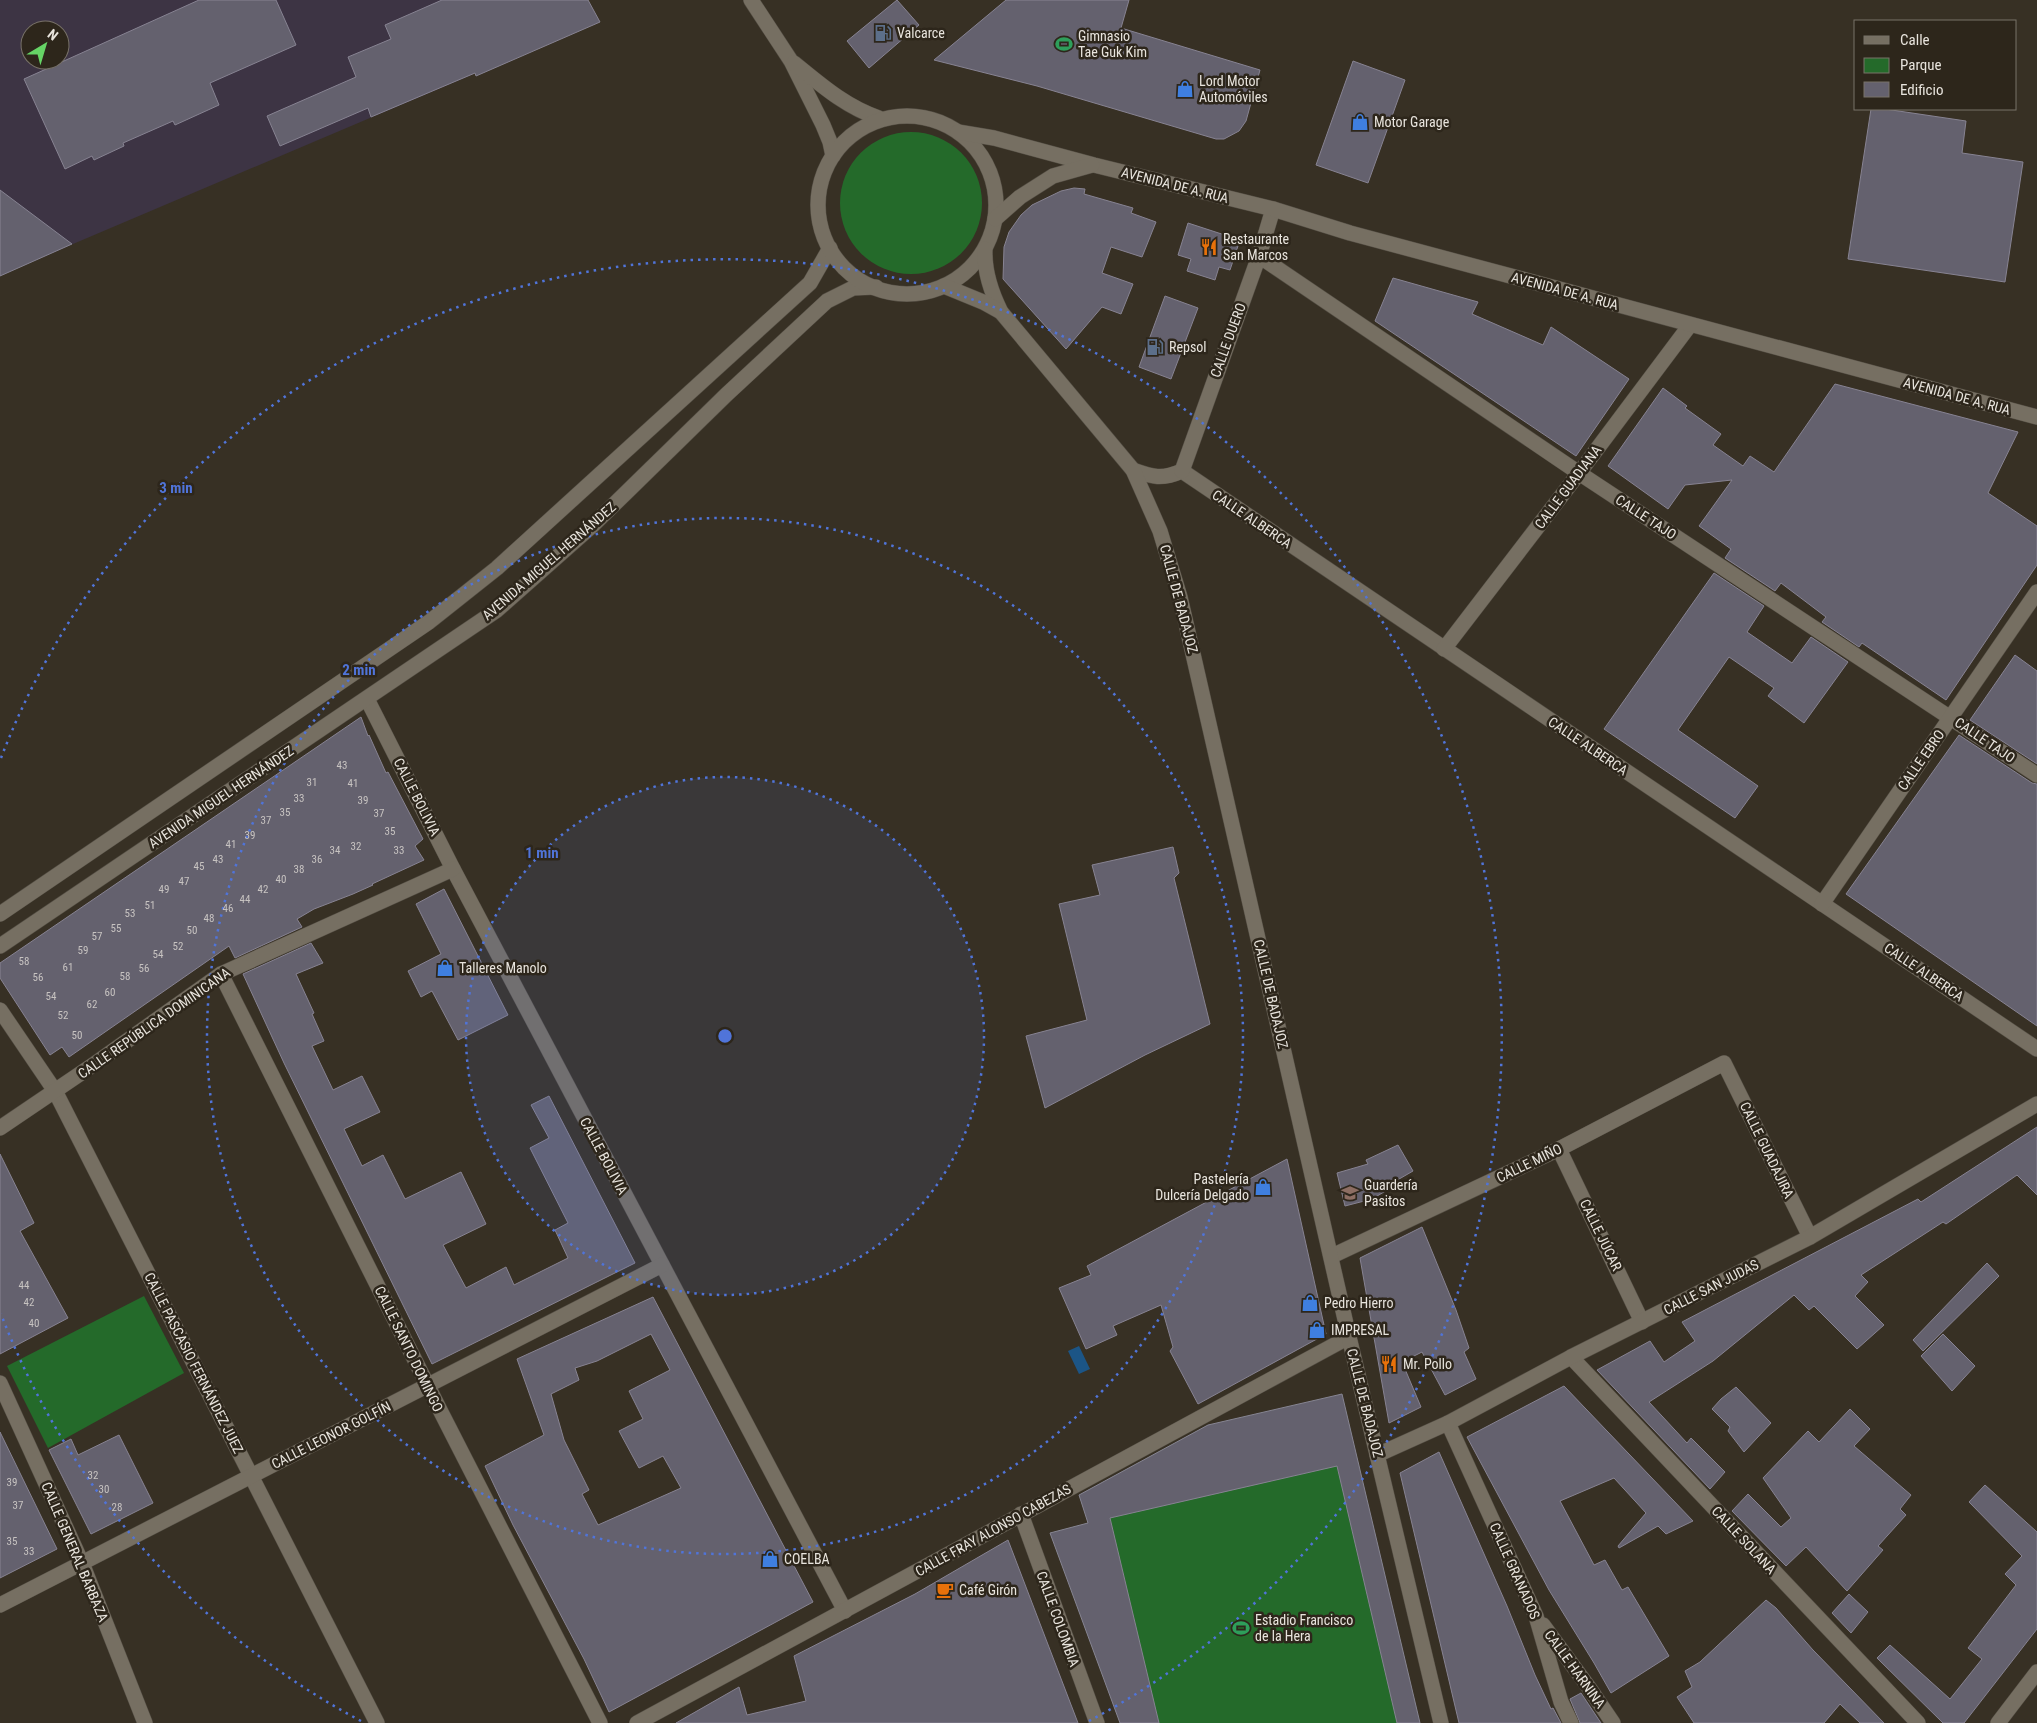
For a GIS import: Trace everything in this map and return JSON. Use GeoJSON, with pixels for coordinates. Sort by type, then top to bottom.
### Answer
{"type":"FeatureCollection","features":[{"type":"Feature","properties":{"kind":"street"},"geometry":{"type":"LineString","coordinates":[[751,0],[791,61],[823,126],[830,142],[833,156]]}},
{"type":"Feature","properties":{"kind":"street"},"geometry":{"type":"LineString","coordinates":[[791,61],[840,99],[866,114],[879,118],[904,116],[934,120],[958,132],[982,156],[995,185],[995,219],[985,249],[970,269],[944,286],[914,294],[886,291],[876,287],[841,268],[825,237],[818,210],[821,182],[833,156],[852,135],[879,118]]}},
{"type":"Feature","properties":{"kind":"street","name":"AVENIDA DE A. RUA"},"geometry":{"type":"LineString","coordinates":[[958,132],[994,138],[1094,165],[1273,209],[1350,233],[2037,417]]}},
{"type":"Feature","properties":{"kind":"street","name":"AVENIDA DE A. RUA"},"geometry":{"type":"LineString","coordinates":[[995,219],[1020,197],[1053,176],[1094,165]]}},
{"type":"Feature","properties":{"kind":"street","name":"CALLE DUERO"},"geometry":{"type":"LineString","coordinates":[[1182,471],[1259,256],[1273,209]]}},
{"type":"Feature","properties":{"kind":"street","name":"AVENIDA MIGUEL HERNÁNDEZ"},"geometry":{"type":"LineString","coordinates":[[0,914],[429,622],[497,568],[810,283],[830,248]]}},
{"type":"Feature","properties":{"kind":"street","name":"CALLE DE BADAJOZ"},"geometry":{"type":"LineString","coordinates":[[985,249],[990,285],[1000,312]]}},
{"type":"Feature","properties":{"kind":"street","name":"CALLE TAJO"},"geometry":{"type":"LineString","coordinates":[[1259,256],[1579,473],[2037,775]]}},
{"type":"Feature","properties":{"kind":"street","name":"CALLE DE BADAJOZ"},"geometry":{"type":"LineString","coordinates":[[944,286],[984,302],[1000,312],[1133,470],[1160,531],[1180,597],[1349,1337],[1441,1723]]}},
{"type":"Feature","properties":{"kind":"street","name":"AVENIDA MIGUEL HERNÁNDEZ"},"geometry":{"type":"LineString","coordinates":[[0,946],[497,610],[594,525],[752,370],[827,301],[853,288],[876,287]]}},
{"type":"Feature","properties":{"kind":"street","name":"CALLE GUADIANA"},"geometry":{"type":"LineString","coordinates":[[1444,648],[1690,325]]}},
{"type":"Feature","properties":{"kind":"street"},"geometry":{"type":"LineString","coordinates":[[1133,470],[1154,477],[1169,476],[1182,471]]}},
{"type":"Feature","properties":{"kind":"street","name":"CALLE ALBERCA"},"geometry":{"type":"LineString","coordinates":[[1182,471],[2037,1049]]}},
{"type":"Feature","properties":{"kind":"street","name":"CALLE EBRO"},"geometry":{"type":"LineString","coordinates":[[1822,904],[2037,592]]}},
{"type":"Feature","properties":{"kind":"street","name":"CALLE BOLIVIA"},"geometry":{"type":"LineString","coordinates":[[367,699],[453,869],[845,1611]]}},
{"type":"Feature","properties":{"kind":"street","name":"CALLE REPÚBLICA DOMINICANA"},"geometry":{"type":"LineString","coordinates":[[0,1128],[221,974],[453,869]]}},
{"type":"Feature","properties":{"kind":"street","name":"CALLE SANTO DOMINGO"},"geometry":{"type":"LineString","coordinates":[[221,974],[600,1723]]}},
{"type":"Feature","properties":{"kind":"street","name":"CALLE PASCASIO FERNÁNDEZ JUEZ"},"geometry":{"type":"LineString","coordinates":[[0,1010],[55,1091],[377,1723]]}},
{"type":"Feature","properties":{"kind":"street","name":"CALLE MIÑO"},"geometry":{"type":"LineString","coordinates":[[1332,1256],[1559,1149],[1724,1063]]}},
{"type":"Feature","properties":{"kind":"street","name":"CALLE GUADAJIRA"},"geometry":{"type":"LineString","coordinates":[[1724,1063],[1810,1237]]}},
{"type":"Feature","properties":{"kind":"street","name":"CALLE SAN JUDAS"},"geometry":{"type":"LineString","coordinates":[[1377,1455],[1448,1423],[1571,1357],[1810,1237],[2037,1104]]}},
{"type":"Feature","properties":{"kind":"street","name":"CALLE JÚCAR"},"geometry":{"type":"LineString","coordinates":[[1559,1149],[1642,1322]]}},
{"type":"Feature","properties":{"kind":"street","name":"CALLE LEONOR GOLFÍN"},"geometry":{"type":"LineString","coordinates":[[0,1605],[662,1265]]}},
{"type":"Feature","properties":{"kind":"street","name":"CALLE FRAY ALONSO CABEZAS"},"geometry":{"type":"LineString","coordinates":[[638,1723],[1349,1337]]}},
{"type":"Feature","properties":{"kind":"street","name":"CALLE SOLANA"},"geometry":{"type":"LineString","coordinates":[[1571,1357],[1918,1723]]}},
{"type":"Feature","properties":{"kind":"street","name":"CALLE GENERAL BARBAZA"},"geometry":{"type":"LineString","coordinates":[[1,1386],[82,1563],[145,1723]]}},
{"type":"Feature","properties":{"kind":"street","name":"CALLE GRANADOS"},"geometry":{"type":"LineString","coordinates":[[1448,1423],[1536,1616],[1561,1702],[1571,1723]]}},
{"type":"Feature","properties":{"kind":"street","name":"CALLE COLOMBIA"},"geometry":{"type":"LineString","coordinates":[[1020,1514],[1097,1723]]}},
{"type":"Feature","properties":{"kind":"street","name":"CALLE HARNINA"},"geometry":{"type":"LineString","coordinates":[[1536,1616],[1613,1723]]}},
{"type":"Feature","properties":{"kind":"street"},"geometry":{"type":"LineString","coordinates":[[1998,1723],[2037,1672]]}},
{"type":"Feature","properties":{"kind":"shaded area"},"geometry":{"type":"Polygon","coordinates":[[[0,0],[575,0],[589,25],[0,275],[0,0]]]}},
{"type":"Feature","properties":{"kind":"green space"},"geometry":{"type":"Polygon","coordinates":[[[911,132],[925,133],[938,137],[961,153],[977,176],[981,189],[981,217],[977,230],[961,253],[938,269],[925,273],[911,274],[897,273],[884,269],[861,253],[845,230],[841,217],[840,203],[841,189],[845,176],[861,153],[884,137],[897,133],[911,132]]]}},
{"type":"Feature","properties":{"kind":"green space"},"geometry":{"type":"Polygon","coordinates":[[[144,1296],[184,1373],[48,1448],[7,1366],[144,1296]]]}},
{"type":"Feature","properties":{"kind":"green space","name":"Estadio Francisco de la Hera"},"geometry":{"type":"Polygon","coordinates":[[[1342,1394],[1420,1723],[1120,1723],[1050,1533],[1088,1523],[1079,1495],[1208,1425],[1342,1394]]]}},
{"type":"Feature","properties":{"kind":"water"},"geometry":{"type":"Polygon","coordinates":[[[1079,1346],[1090,1369],[1079,1374],[1068,1351],[1079,1346]]]}},
{"type":"Feature","properties":{"kind":"building"},"geometry":{"type":"Polygon","coordinates":[[[199,0],[276,0],[296,45],[210,83],[219,105],[175,125],[173,121],[123,143],[124,146],[94,160],[92,156],[65,169],[24,79],[44,70],[70,70],[70,58],[199,0]]]}},
{"type":"Feature","properties":{"kind":"building"},"geometry":{"type":"Polygon","coordinates":[[[442,0],[588,0],[600,22],[476,76],[475,73],[371,117],[368,108],[280,146],[267,116],[356,77],[348,57],[391,39],[385,25],[442,0]]]}},
{"type":"Feature","properties":{"kind":"building","name":"Valcarce"},"geometry":{"type":"Polygon","coordinates":[[[897,0],[919,25],[869,68],[847,41],[897,0]]]}},
{"type":"Feature","properties":{"kind":"building"},"geometry":{"type":"Polygon","coordinates":[[[1006,0],[1129,0],[1121,28],[1260,70],[1246,121],[1239,131],[1224,139],[1216,139],[1037,86],[934,60],[1006,0]]]}},
{"type":"Feature","properties":{"kind":"building","name":"Motor Garage"},"geometry":{"type":"Polygon","coordinates":[[[1353,61],[1405,80],[1368,183],[1316,165],[1353,61]]]}},
{"type":"Feature","properties":{"kind":"building"},"geometry":{"type":"Polygon","coordinates":[[[1871,110],[1892,110],[1966,121],[1962,153],[2023,162],[2005,282],[1848,259],[1871,110]]]}},
{"type":"Feature","properties":{"kind":"building"},"geometry":{"type":"Polygon","coordinates":[[[1074,188],[1085,189],[1084,194],[1133,208],[1131,213],[1156,222],[1142,257],[1111,247],[1102,273],[1133,284],[1121,314],[1102,307],[1066,349],[1003,279],[1004,247],[1009,232],[1021,215],[1032,205],[1061,191],[1074,188]]]}},
{"type":"Feature","properties":{"kind":"building"},"geometry":{"type":"Polygon","coordinates":[[[0,190],[72,244],[0,276],[0,190]]]}},
{"type":"Feature","properties":{"kind":"building","name":"Restaurante San Marcos"},"geometry":{"type":"Polygon","coordinates":[[[1188,223],[1240,240],[1230,270],[1219,267],[1215,280],[1187,271],[1191,259],[1178,255],[1188,223]]]}},
{"type":"Feature","properties":{"kind":"building"},"geometry":{"type":"Polygon","coordinates":[[[1393,278],[1478,302],[1472,314],[1543,345],[1551,327],[1629,379],[1576,456],[1375,321],[1393,278]]]}},
{"type":"Feature","properties":{"kind":"building"},"geometry":{"type":"Polygon","coordinates":[[[1165,296],[1198,308],[1171,379],[1139,367],[1165,296]]]}},
{"type":"Feature","properties":{"kind":"building"},"geometry":{"type":"Polygon","coordinates":[[[1835,384],[2018,432],[1988,493],[2037,526],[2037,565],[1946,700],[1862,643],[1859,647],[1822,622],[1826,617],[1781,583],[1775,591],[1725,558],[1731,549],[1699,526],[1732,480],[1685,485],[1668,509],[1608,466],[1663,388],[1687,406],[1685,408],[1721,434],[1713,445],[1743,466],[1750,456],[1774,472],[1835,384]]]}},
{"type":"Feature","properties":{"kind":"building"},"geometry":{"type":"Polygon","coordinates":[[[1714,573],[1764,606],[1747,632],[1792,663],[1811,637],[1848,662],[1804,723],[1768,696],[1774,688],[1729,657],[1678,730],[1758,786],[1735,818],[1604,729],[1714,573]]]}},
{"type":"Feature","properties":{"kind":"building"},"geometry":{"type":"Polygon","coordinates":[[[2015,655],[2037,671],[2037,764],[1970,720],[2015,655]]]}},
{"type":"Feature","properties":{"kind":"building"},"geometry":{"type":"Polygon","coordinates":[[[361,717],[386,773],[388,772],[423,839],[415,846],[424,860],[353,894],[314,909],[297,919],[302,927],[235,958],[229,946],[69,1057],[62,1047],[50,1055],[0,978],[0,963],[361,717]]]}},
{"type":"Feature","properties":{"kind":"building"},"geometry":{"type":"Polygon","coordinates":[[[1959,735],[2032,783],[2037,784],[2037,1026],[1846,894],[1959,735]]]}},
{"type":"Feature","properties":{"kind":"building"},"geometry":{"type":"Polygon","coordinates":[[[1173,847],[1179,873],[1174,878],[1210,1024],[1145,1055],[1045,1108],[1026,1036],[1087,1020],[1059,904],[1100,895],[1092,865],[1173,847]]]}},
{"type":"Feature","properties":{"kind":"building"},"geometry":{"type":"Polygon","coordinates":[[[444,889],[508,1015],[458,1040],[432,991],[421,997],[408,971],[441,954],[416,904],[444,889]]]}},
{"type":"Feature","properties":{"kind":"building"},"geometry":{"type":"Polygon","coordinates":[[[311,943],[323,963],[296,974],[314,1013],[312,1014],[324,1041],[312,1046],[333,1090],[362,1076],[380,1112],[344,1129],[362,1166],[383,1155],[405,1199],[461,1172],[486,1224],[443,1245],[466,1288],[506,1267],[514,1285],[568,1258],[555,1230],[568,1223],[530,1148],[549,1138],[531,1105],[549,1096],[635,1263],[432,1364],[284,1063],[243,974],[311,943]]]}},
{"type":"Feature","properties":{"kind":"building"},"geometry":{"type":"Polygon","coordinates":[[[2037,1127],[2037,1195],[2017,1175],[1946,1224],[1943,1222],[1861,1275],[1868,1282],[1855,1296],[1884,1325],[1857,1349],[1814,1306],[1809,1310],[1794,1295],[1713,1361],[1649,1402],[1687,1443],[1691,1438],[1725,1472],[1710,1489],[1597,1370],[1650,1341],[1664,1362],[1695,1341],[1682,1322],[1918,1199],[1921,1202],[2037,1127]]]}},
{"type":"Feature","properties":{"kind":"building"},"geometry":{"type":"Polygon","coordinates":[[[1398,1145],[1413,1171],[1387,1186],[1389,1189],[1372,1199],[1345,1206],[1337,1173],[1368,1164],[1366,1160],[1398,1145]]]}},
{"type":"Feature","properties":{"kind":"building"},"geometry":{"type":"Polygon","coordinates":[[[0,1154],[34,1223],[20,1231],[68,1318],[0,1354],[0,1154]]]}},
{"type":"Feature","properties":{"kind":"building"},"geometry":{"type":"Polygon","coordinates":[[[1287,1159],[1326,1334],[1198,1404],[1170,1351],[1173,1347],[1161,1305],[1113,1326],[1117,1335],[1086,1349],[1059,1288],[1091,1275],[1087,1266],[1287,1159]]]}},
{"type":"Feature","properties":{"kind":"building"},"geometry":{"type":"Polygon","coordinates":[[[1422,1227],[1456,1310],[1469,1348],[1464,1352],[1476,1379],[1445,1395],[1422,1352],[1402,1362],[1421,1407],[1389,1423],[1360,1258],[1422,1227]]]}},
{"type":"Feature","properties":{"kind":"building"},"geometry":{"type":"Polygon","coordinates":[[[1987,1263],[1999,1276],[1923,1351],[1913,1340],[1987,1263]]]}},
{"type":"Feature","properties":{"kind":"building"},"geometry":{"type":"Polygon","coordinates":[[[653,1297],[813,1602],[609,1712],[584,1659],[513,1525],[485,1466],[544,1435],[517,1359],[653,1297]],[[651,1334],[597,1361],[575,1368],[579,1380],[551,1394],[564,1440],[589,1490],[582,1494],[598,1525],[681,1488],[663,1456],[639,1468],[619,1431],[643,1419],[629,1391],[670,1370],[651,1334]]]}},
{"type":"Feature","properties":{"kind":"building"},"geometry":{"type":"Polygon","coordinates":[[[1943,1334],[1975,1366],[1952,1391],[1921,1356],[1943,1334]]]}},
{"type":"Feature","properties":{"kind":"building"},"geometry":{"type":"Polygon","coordinates":[[[1564,1386],[1693,1521],[1666,1534],[1658,1526],[1619,1548],[1618,1546],[1646,1513],[1614,1478],[1560,1501],[1594,1565],[1605,1560],[1622,1590],[1628,1587],[1669,1656],[1611,1693],[1549,1590],[1467,1437],[1564,1386]]]}},
{"type":"Feature","properties":{"kind":"building"},"geometry":{"type":"Polygon","coordinates":[[[1736,1387],[1771,1423],[1744,1452],[1728,1431],[1730,1427],[1712,1409],[1736,1387]]]}},
{"type":"Feature","properties":{"kind":"building"},"geometry":{"type":"Polygon","coordinates":[[[1342,1394],[1420,1723],[1397,1723],[1337,1466],[1110,1518],[1159,1723],[1120,1723],[1050,1533],[1088,1523],[1079,1495],[1208,1425],[1342,1394]]]}},
{"type":"Feature","properties":{"kind":"building"},"geometry":{"type":"Polygon","coordinates":[[[1850,1409],[1870,1429],[1854,1446],[1911,1495],[1900,1509],[1906,1515],[1878,1546],[1883,1550],[1847,1591],[1806,1547],[1786,1566],[1732,1511],[1748,1494],[1781,1527],[1791,1518],[1763,1478],[1808,1431],[1819,1442],[1850,1409]]]}},
{"type":"Feature","properties":{"kind":"building"},"geometry":{"type":"Polygon","coordinates":[[[0,1432],[57,1549],[0,1578],[0,1432]]]}},
{"type":"Feature","properties":{"kind":"building"},"geometry":{"type":"Polygon","coordinates":[[[119,1435],[153,1503],[91,1534],[49,1450],[71,1439],[78,1455],[119,1435]]]}},
{"type":"Feature","properties":{"kind":"building"},"geometry":{"type":"Polygon","coordinates":[[[1439,1452],[1507,1606],[1535,1675],[1551,1709],[1553,1708],[1561,1723],[1459,1723],[1400,1473],[1439,1452]]]}},
{"type":"Feature","properties":{"kind":"building"},"geometry":{"type":"Polygon","coordinates":[[[1985,1485],[2037,1532],[2037,1629],[1964,1723],[1943,1723],[1877,1658],[1890,1645],[1950,1699],[1982,1659],[1968,1648],[2016,1585],[2005,1574],[2022,1556],[1969,1502],[1985,1485]]]}},
{"type":"Feature","properties":{"kind":"building"},"geometry":{"type":"Polygon","coordinates":[[[1008,1540],[1078,1723],[676,1723],[739,1687],[747,1715],[806,1701],[794,1656],[915,1594],[1008,1540]]]}},
{"type":"Feature","properties":{"kind":"building"},"geometry":{"type":"Polygon","coordinates":[[[1849,1594],[1868,1612],[1851,1633],[1832,1613],[1849,1594]]]}},
{"type":"Feature","properties":{"kind":"building"},"geometry":{"type":"Polygon","coordinates":[[[1766,1600],[1776,1608],[1813,1650],[1884,1723],[1860,1723],[1840,1704],[1824,1723],[1694,1723],[1677,1697],[1692,1687],[1685,1671],[1700,1662],[1766,1600]]]}},
{"type":"Feature","properties":{"kind":"building"},"geometry":{"type":"Polygon","coordinates":[[[1581,1693],[1601,1723],[1580,1723],[1570,1699],[1581,1693]]]}},
{"type":"Feature","properties":{"kind":"place","name":"Valcarce"},"geometry":{"type":"Point","coordinates":[883,33]}},
{"type":"Feature","properties":{"kind":"place","name":"Gimnasio Tae Guk Kim"},"geometry":{"type":"Point","coordinates":[1064,44]}},
{"type":"Feature","properties":{"kind":"place","name":"Lord Motor Automóviles"},"geometry":{"type":"Point","coordinates":[1185,89]}},
{"type":"Feature","properties":{"kind":"place","name":"Motor Garage"},"geometry":{"type":"Point","coordinates":[1360,122]}},
{"type":"Feature","properties":{"kind":"place","name":"Restaurante San Marcos"},"geometry":{"type":"Point","coordinates":[1209,247]}},
{"type":"Feature","properties":{"kind":"place","name":"Repsol"},"geometry":{"type":"Point","coordinates":[1155,347]}},
{"type":"Feature","properties":{"kind":"place","name":"Talleres Manolo"},"geometry":{"type":"Point","coordinates":[445,968]}},
{"type":"Feature","properties":{"kind":"place","name":"Pastelería Dulcería Delgado"},"geometry":{"type":"Point","coordinates":[1263,1187]}},
{"type":"Feature","properties":{"kind":"place","name":"Guardería Pasitos"},"geometry":{"type":"Point","coordinates":[1350,1193]}},
{"type":"Feature","properties":{"kind":"place","name":"Pedro Hierro"},"geometry":{"type":"Point","coordinates":[1310,1303]}},
{"type":"Feature","properties":{"kind":"place","name":"IMPRESAL"},"geometry":{"type":"Point","coordinates":[1317,1330]}},
{"type":"Feature","properties":{"kind":"place","name":"Mr. Pollo"},"geometry":{"type":"Point","coordinates":[1389,1364]}},
{"type":"Feature","properties":{"kind":"place","name":"COELBA"},"geometry":{"type":"Point","coordinates":[770,1559]}},
{"type":"Feature","properties":{"kind":"place","name":"Café Girón"},"geometry":{"type":"Point","coordinates":[945,1590]}},
{"type":"Feature","properties":{"kind":"place","name":"Estadio Francisco de la Hera"},"geometry":{"type":"Point","coordinates":[1241,1628]}}]}
